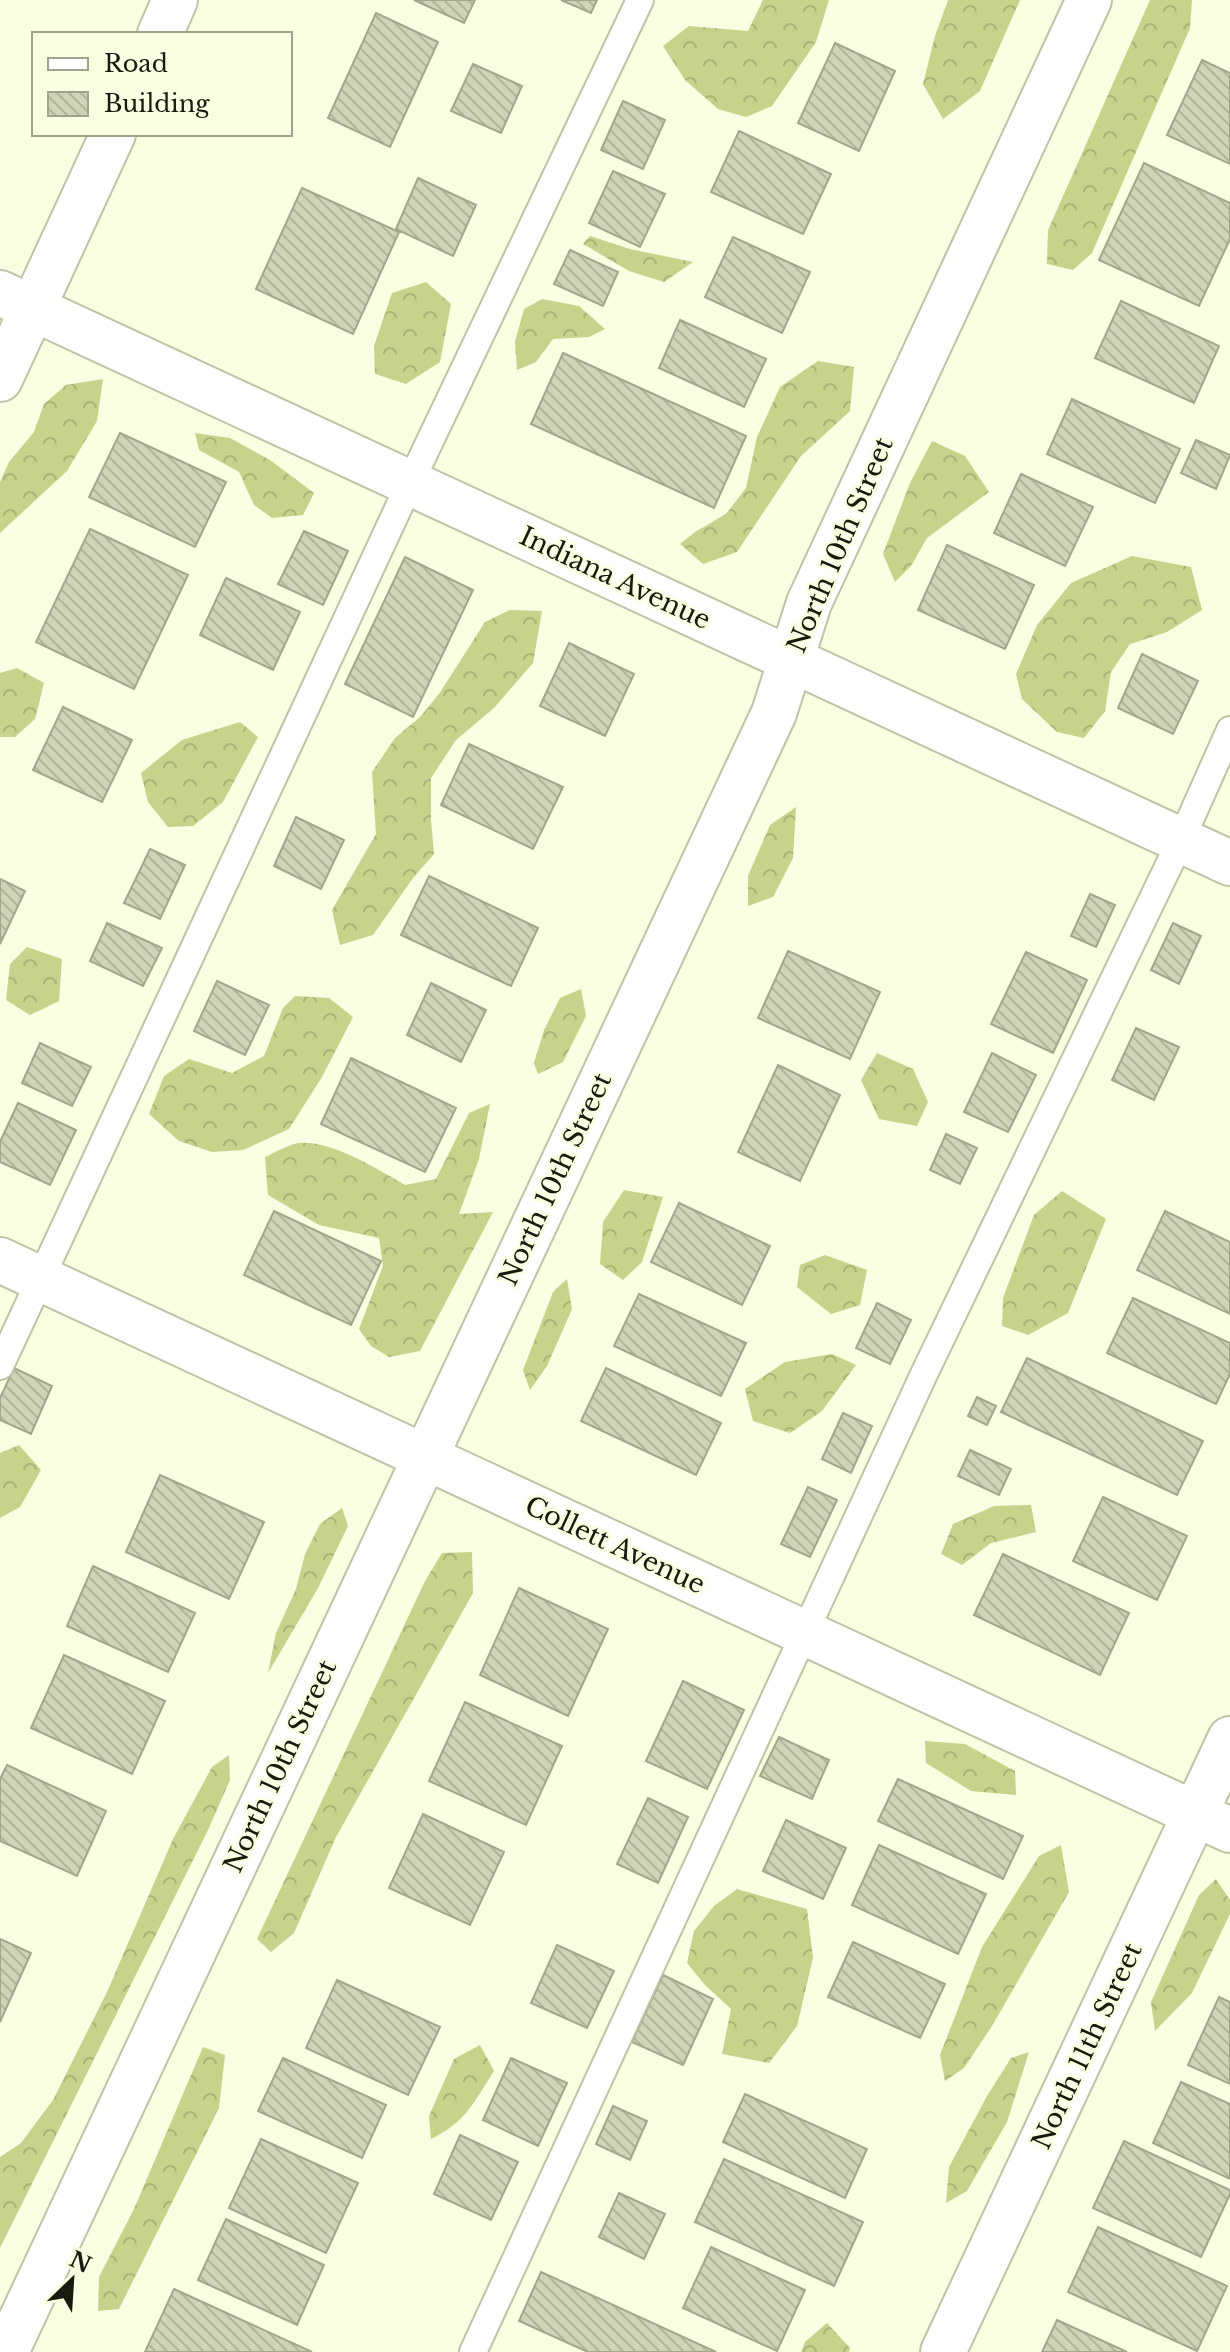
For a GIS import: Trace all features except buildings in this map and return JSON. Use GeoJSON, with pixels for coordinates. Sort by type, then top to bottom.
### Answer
{"type":"FeatureCollection","features":[{"type":"Feature","properties":{"kind":"street"},"geometry":{"type":"LineString","coordinates":[[161,32],[175,0]]}},
{"type":"Feature","properties":{"kind":"street","name":"North 10th Street"},"geometry":{"type":"LineString","coordinates":[[6,2352],[767,727],[809,603],[1089,0]]}},
{"type":"Feature","properties":{"kind":"street"},"geometry":{"type":"LineString","coordinates":[[0,379],[16,301],[112,136]]}},
{"type":"Feature","properties":{"kind":"street","name":"Indiana Avenue"},"geometry":{"type":"LineString","coordinates":[[16,301],[1230,863]]}},
{"type":"Feature","properties":{"kind":"street","name":"Collett Avenue"},"geometry":{"type":"LineString","coordinates":[[0,1260],[1213,1822]]}},
{"type":"Feature","properties":{"kind":"street","name":"North 11th Street"},"geometry":{"type":"LineString","coordinates":[[943,2352],[1213,1822],[1230,1739]]}},
{"type":"Feature","properties":{"kind":"lane"},"geometry":{"type":"LineString","coordinates":[[0,1366],[410,483],[640,0]]}},
{"type":"Feature","properties":{"kind":"lane"},"geometry":{"type":"LineString","coordinates":[[473,2352],[924,1374],[1181,840],[1230,730]]}},
{"type":"Feature","properties":{"kind":"green space"},"geometry":{"type":"Polygon","coordinates":[[[763,0],[829,0],[816,42],[772,106],[746,117],[718,109],[685,80],[663,46],[689,26],[748,31],[763,0]]]}},
{"type":"Feature","properties":{"kind":"green space"},"geometry":{"type":"Polygon","coordinates":[[[948,0],[1020,0],[980,91],[943,119],[923,84],[948,0]]]}},
{"type":"Feature","properties":{"kind":"green space"},"geometry":{"type":"Polygon","coordinates":[[[1150,0],[1192,0],[1190,28],[1092,253],[1073,270],[1047,264],[1048,230],[1150,0]]]}},
{"type":"Feature","properties":{"kind":"green space"},"geometry":{"type":"Polygon","coordinates":[[[590,236],[630,249],[693,262],[664,282],[629,271],[583,244],[590,236]]]}},
{"type":"Feature","properties":{"kind":"green space"},"geometry":{"type":"Polygon","coordinates":[[[426,282],[451,304],[440,362],[406,384],[375,374],[374,346],[392,293],[426,282]]]}},
{"type":"Feature","properties":{"kind":"green space"},"geometry":{"type":"Polygon","coordinates":[[[542,299],[579,306],[605,329],[589,337],[553,339],[536,362],[517,370],[515,342],[524,309],[542,299]]]}},
{"type":"Feature","properties":{"kind":"green space"},"geometry":{"type":"Polygon","coordinates":[[[818,361],[854,367],[850,411],[801,456],[737,552],[703,564],[680,544],[726,514],[746,488],[757,437],[780,387],[818,361]]]}},
{"type":"Feature","properties":{"kind":"green space"},"geometry":{"type":"Polygon","coordinates":[[[103,379],[97,421],[67,471],[0,533],[0,482],[9,462],[34,432],[44,404],[66,385],[103,379]]]}},
{"type":"Feature","properties":{"kind":"green space"},"geometry":{"type":"Polygon","coordinates":[[[195,433],[230,438],[270,460],[314,493],[303,515],[272,518],[254,505],[239,472],[199,450],[195,433]]]}},
{"type":"Feature","properties":{"kind":"green space"},"geometry":{"type":"Polygon","coordinates":[[[932,441],[965,456],[989,492],[927,538],[911,566],[895,582],[883,554],[910,483],[932,441]]]}},
{"type":"Feature","properties":{"kind":"green space"},"geometry":{"type":"Polygon","coordinates":[[[1132,556],[1191,567],[1202,610],[1167,632],[1130,644],[1111,672],[1105,711],[1084,738],[1057,732],[1022,699],[1016,674],[1037,625],[1071,583],[1132,556]]]}},
{"type":"Feature","properties":{"kind":"green space"},"geometry":{"type":"Polygon","coordinates":[[[510,610],[542,611],[533,663],[494,708],[456,740],[431,778],[434,854],[373,935],[340,945],[332,910],[376,834],[372,772],[395,738],[420,717],[439,694],[485,622],[510,610]]]}},
{"type":"Feature","properties":{"kind":"green space"},"geometry":{"type":"Polygon","coordinates":[[[17,668],[44,683],[35,719],[15,737],[0,737],[0,673],[17,668]]]}},
{"type":"Feature","properties":{"kind":"green space"},"geometry":{"type":"Polygon","coordinates":[[[240,722],[258,737],[223,802],[193,826],[168,827],[148,802],[141,773],[182,740],[240,722]]]}},
{"type":"Feature","properties":{"kind":"green space"},"geometry":{"type":"Polygon","coordinates":[[[796,807],[793,858],[773,897],[748,906],[748,876],[770,825],[796,807]]]}},
{"type":"Feature","properties":{"kind":"green space"},"geometry":{"type":"Polygon","coordinates":[[[27,947],[62,959],[59,1001],[30,1015],[6,1000],[10,964],[27,947]]]}},
{"type":"Feature","properties":{"kind":"green space"},"geometry":{"type":"Polygon","coordinates":[[[581,989],[586,1016],[563,1062],[538,1074],[534,1063],[544,1030],[560,998],[581,989]]]}},
{"type":"Feature","properties":{"kind":"green space"},"geometry":{"type":"Polygon","coordinates":[[[295,996],[329,998],[353,1017],[322,1077],[289,1129],[243,1150],[212,1152],[179,1141],[149,1114],[164,1076],[189,1059],[232,1073],[264,1056],[283,1008],[295,996]]]}},
{"type":"Feature","properties":{"kind":"green space"},"geometry":{"type":"Polygon","coordinates":[[[877,1053],[913,1069],[928,1102],[917,1126],[879,1119],[861,1080],[877,1053]]]}},
{"type":"Feature","properties":{"kind":"green space"},"geometry":{"type":"Polygon","coordinates":[[[490,1104],[479,1159],[459,1214],[493,1212],[420,1351],[389,1357],[371,1346],[359,1329],[383,1266],[379,1238],[319,1225],[268,1195],[265,1157],[290,1145],[307,1143],[351,1156],[405,1185],[436,1179],[469,1113],[490,1104]]]}},
{"type":"Feature","properties":{"kind":"green space"},"geometry":{"type":"Polygon","coordinates":[[[624,1190],[663,1197],[642,1262],[623,1280],[600,1264],[603,1222],[624,1190]]]}},
{"type":"Feature","properties":{"kind":"green space"},"geometry":{"type":"Polygon","coordinates":[[[1062,1191],[1106,1219],[1068,1313],[1028,1335],[1002,1326],[1003,1298],[1034,1215],[1062,1191]]]}},
{"type":"Feature","properties":{"kind":"green space"},"geometry":{"type":"Polygon","coordinates":[[[825,1255],[867,1270],[860,1305],[831,1314],[797,1287],[800,1265],[825,1255]]]}},
{"type":"Feature","properties":{"kind":"green space"},"geometry":{"type":"Polygon","coordinates":[[[567,1279],[572,1309],[547,1366],[530,1390],[523,1370],[553,1292],[567,1279]]]}},
{"type":"Feature","properties":{"kind":"green space"},"geometry":{"type":"Polygon","coordinates":[[[832,1354],[856,1365],[822,1411],[790,1433],[753,1421],[745,1389],[785,1362],[832,1354]]]}},
{"type":"Feature","properties":{"kind":"green space"},"geometry":{"type":"Polygon","coordinates":[[[19,1445],[41,1470],[20,1507],[0,1518],[0,1453],[19,1445]]]}},
{"type":"Feature","properties":{"kind":"green space"},"geometry":{"type":"Polygon","coordinates":[[[1031,1505],[1036,1532],[991,1543],[962,1565],[941,1554],[953,1524],[994,1506],[1031,1505]]]}},
{"type":"Feature","properties":{"kind":"green space"},"geometry":{"type":"Polygon","coordinates":[[[342,1508],[348,1526],[318,1588],[268,1673],[276,1633],[296,1589],[305,1554],[320,1524],[342,1508]]]}},
{"type":"Feature","properties":{"kind":"green space"},"geometry":{"type":"Polygon","coordinates":[[[472,1552],[473,1593],[336,1837],[294,1933],[271,1952],[257,1939],[425,1581],[442,1553],[472,1552]]]}},
{"type":"Feature","properties":{"kind":"green space"},"geometry":{"type":"Polygon","coordinates":[[[925,1741],[965,1744],[1015,1771],[1016,1795],[971,1791],[926,1763],[925,1741]]]}},
{"type":"Feature","properties":{"kind":"green space"},"geometry":{"type":"Polygon","coordinates":[[[229,1755],[230,1780],[208,1830],[0,2248],[0,2157],[21,2143],[53,2100],[107,1992],[173,1839],[212,1767],[229,1755]]]}},
{"type":"Feature","properties":{"kind":"green space"},"geometry":{"type":"Polygon","coordinates":[[[1061,1845],[1069,1892],[992,2026],[964,2068],[945,2081],[940,2055],[982,1947],[1039,1856],[1061,1845]]]}},
{"type":"Feature","properties":{"kind":"green space"},"geometry":{"type":"Polygon","coordinates":[[[1216,1879],[1230,1900],[1230,1914],[1192,1993],[1155,2031],[1151,2002],[1199,1895],[1216,1879]]]}},
{"type":"Feature","properties":{"kind":"green space"},"geometry":{"type":"Polygon","coordinates":[[[737,1889],[807,1909],[813,1958],[797,2026],[769,2063],[722,2054],[731,2009],[687,1963],[694,1931],[714,1906],[737,1889]]]}},
{"type":"Feature","properties":{"kind":"green space"},"geometry":{"type":"Polygon","coordinates":[[[480,2045],[494,2071],[461,2118],[431,2139],[429,2116],[454,2059],[480,2045]]]}},
{"type":"Feature","properties":{"kind":"green space"},"geometry":{"type":"Polygon","coordinates":[[[203,2047],[225,2055],[219,2108],[119,2309],[98,2311],[99,2277],[134,2209],[203,2047]]]}},
{"type":"Feature","properties":{"kind":"green space"},"geometry":{"type":"Polygon","coordinates":[[[1029,2052],[1007,2122],[967,2191],[946,2203],[949,2167],[987,2096],[1011,2058],[1029,2052]]]}},
{"type":"Feature","properties":{"kind":"green space"},"geometry":{"type":"Polygon","coordinates":[[[827,2323],[850,2348],[849,2352],[801,2352],[805,2342],[827,2323]]]}}]}
